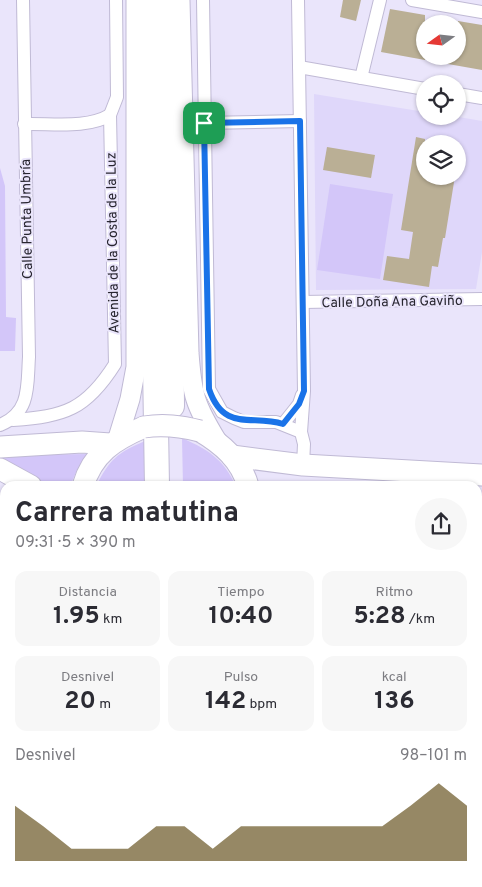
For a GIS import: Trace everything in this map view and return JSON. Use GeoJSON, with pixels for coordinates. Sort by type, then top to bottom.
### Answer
{"type":"FeatureCollection","features":[{"type":"Feature","properties":{"kind":"highway"},"geometry":{"type":"LineString","coordinates":[[149,0],[157,481]]}},
{"type":"Feature","properties":{"kind":"highway"},"geometry":{"type":"LineString","coordinates":[[169,0],[173,481]]}},
{"type":"Feature","properties":{"kind":"main road"},"geometry":{"type":"LineString","coordinates":[[114,441],[130,399],[136,367],[136,0]]}},
{"type":"Feature","properties":{"kind":"main road"},"geometry":{"type":"LineString","coordinates":[[180,0],[188,353],[192,390],[208,436]]}},
{"type":"Feature","properties":{"kind":"main road"},"geometry":{"type":"LineString","coordinates":[[85,481],[96,459],[114,441],[144,427],[163,424],[181,426],[208,436],[232,456],[247,481]]}},
{"type":"Feature","properties":{"kind":"main road"},"geometry":{"type":"LineString","coordinates":[[0,447],[114,441]]}},
{"type":"Feature","properties":{"kind":"main road"},"geometry":{"type":"LineString","coordinates":[[232,456],[304,465],[482,475]]}},
{"type":"Feature","properties":{"kind":"main road"},"geometry":{"type":"LineString","coordinates":[[0,469],[23,481]]}},
{"type":"Feature","properties":{"kind":"street","name":"Calle Punta Umbría"},"geometry":{"type":"LineString","coordinates":[[13,420],[24,406],[29,357],[23,0]]}},
{"type":"Feature","properties":{"kind":"street","name":"Avenida de la Costa de la Luz"},"geometry":{"type":"LineString","coordinates":[[13,420],[51,417],[83,402],[104,380],[114,364],[110,115],[118,97],[116,0]]}},
{"type":"Feature","properties":{"kind":"street"},"geometry":{"type":"LineString","coordinates":[[202,0],[209,389],[222,412],[234,418],[244,422],[283,424],[301,432]]}},
{"type":"Feature","properties":{"kind":"street"},"geometry":{"type":"LineString","coordinates":[[298,0],[304,391],[301,432],[304,444],[304,465]]}},
{"type":"Feature","properties":{"kind":"street"},"geometry":{"type":"LineString","coordinates":[[361,78],[380,0]]}},
{"type":"Feature","properties":{"kind":"street"},"geometry":{"type":"LineString","coordinates":[[412,0],[482,12]]}},
{"type":"Feature","properties":{"kind":"street"},"geometry":{"type":"LineString","coordinates":[[299,67],[416,87]]}},
{"type":"Feature","properties":{"kind":"street"},"geometry":{"type":"LineString","coordinates":[[466,95],[482,98]]}},
{"type":"Feature","properties":{"kind":"street"},"geometry":{"type":"LineString","coordinates":[[24,124],[96,122],[110,115]]}},
{"type":"Feature","properties":{"kind":"street"},"geometry":{"type":"LineString","coordinates":[[204,123],[300,121]]}},
{"type":"Feature","properties":{"kind":"street","name":"Calle Doña Ana Gaviño"},"geometry":{"type":"LineString","coordinates":[[302,302],[482,299]]}},
{"type":"Feature","properties":{"kind":"street"},"geometry":{"type":"LineString","coordinates":[[283,424],[299,404],[304,391]]}},
{"type":"Feature","properties":{"kind":"street"},"geometry":{"type":"LineString","coordinates":[[0,424],[13,420]]}},
{"type":"Feature","properties":{"kind":"shaded area"},"geometry":{"type":"Polygon","coordinates":[[[314,94],[416,111],[416,125],[466,125],[466,118],[482,121],[482,252],[476,289],[316,290],[314,94]]]}},
{"type":"Feature","properties":{"kind":"shaded area"},"geometry":{"type":"Polygon","coordinates":[[[0,168],[5,186],[6,317],[16,318],[15,351],[0,351],[0,168]]]}},
{"type":"Feature","properties":{"kind":"shaded area"},"geometry":{"type":"Polygon","coordinates":[[[330,184],[393,194],[380,279],[317,270],[330,184]]]}},
{"type":"Feature","properties":{"kind":"shaded area"},"geometry":{"type":"Polygon","coordinates":[[[182,438],[214,456],[226,469],[233,481],[183,481],[182,438]]]}},
{"type":"Feature","properties":{"kind":"shaded area"},"geometry":{"type":"Polygon","coordinates":[[[145,441],[147,481],[99,481],[110,463],[128,449],[145,441]]]}},
{"type":"Feature","properties":{"kind":"shaded area"},"geometry":{"type":"Polygon","coordinates":[[[91,454],[77,470],[72,481],[38,481],[21,470],[0,460],[0,455],[91,454]]]}},
{"type":"Feature","properties":{"kind":"building"},"geometry":{"type":"Polygon","coordinates":[[[343,0],[361,0],[356,21],[340,17],[343,0]]]}},
{"type":"Feature","properties":{"kind":"building"},"geometry":{"type":"Polygon","coordinates":[[[390,9],[425,15],[416,15],[416,58],[381,52],[390,9]]]}},
{"type":"Feature","properties":{"kind":"building"},"geometry":{"type":"Polygon","coordinates":[[[466,22],[482,25],[482,70],[454,65],[466,65],[466,22]]]}},
{"type":"Feature","properties":{"kind":"building"},"geometry":{"type":"Polygon","coordinates":[[[416,137],[416,185],[454,185],[445,238],[443,238],[438,267],[432,266],[429,287],[383,280],[387,256],[409,259],[413,232],[401,230],[416,137]]]}},
{"type":"Feature","properties":{"kind":"building"},"geometry":{"type":"Polygon","coordinates":[[[327,147],[375,155],[371,178],[323,170],[327,147]]]}},
{"type":"Feature","properties":{"kind":"route"},"geometry":{"type":"LineString","coordinates":[[300,121],[304,391],[299,404],[283,424],[265,421],[244,422],[234,418],[222,412],[215,404],[209,389],[207,376],[204,123],[300,121]]}}]}
